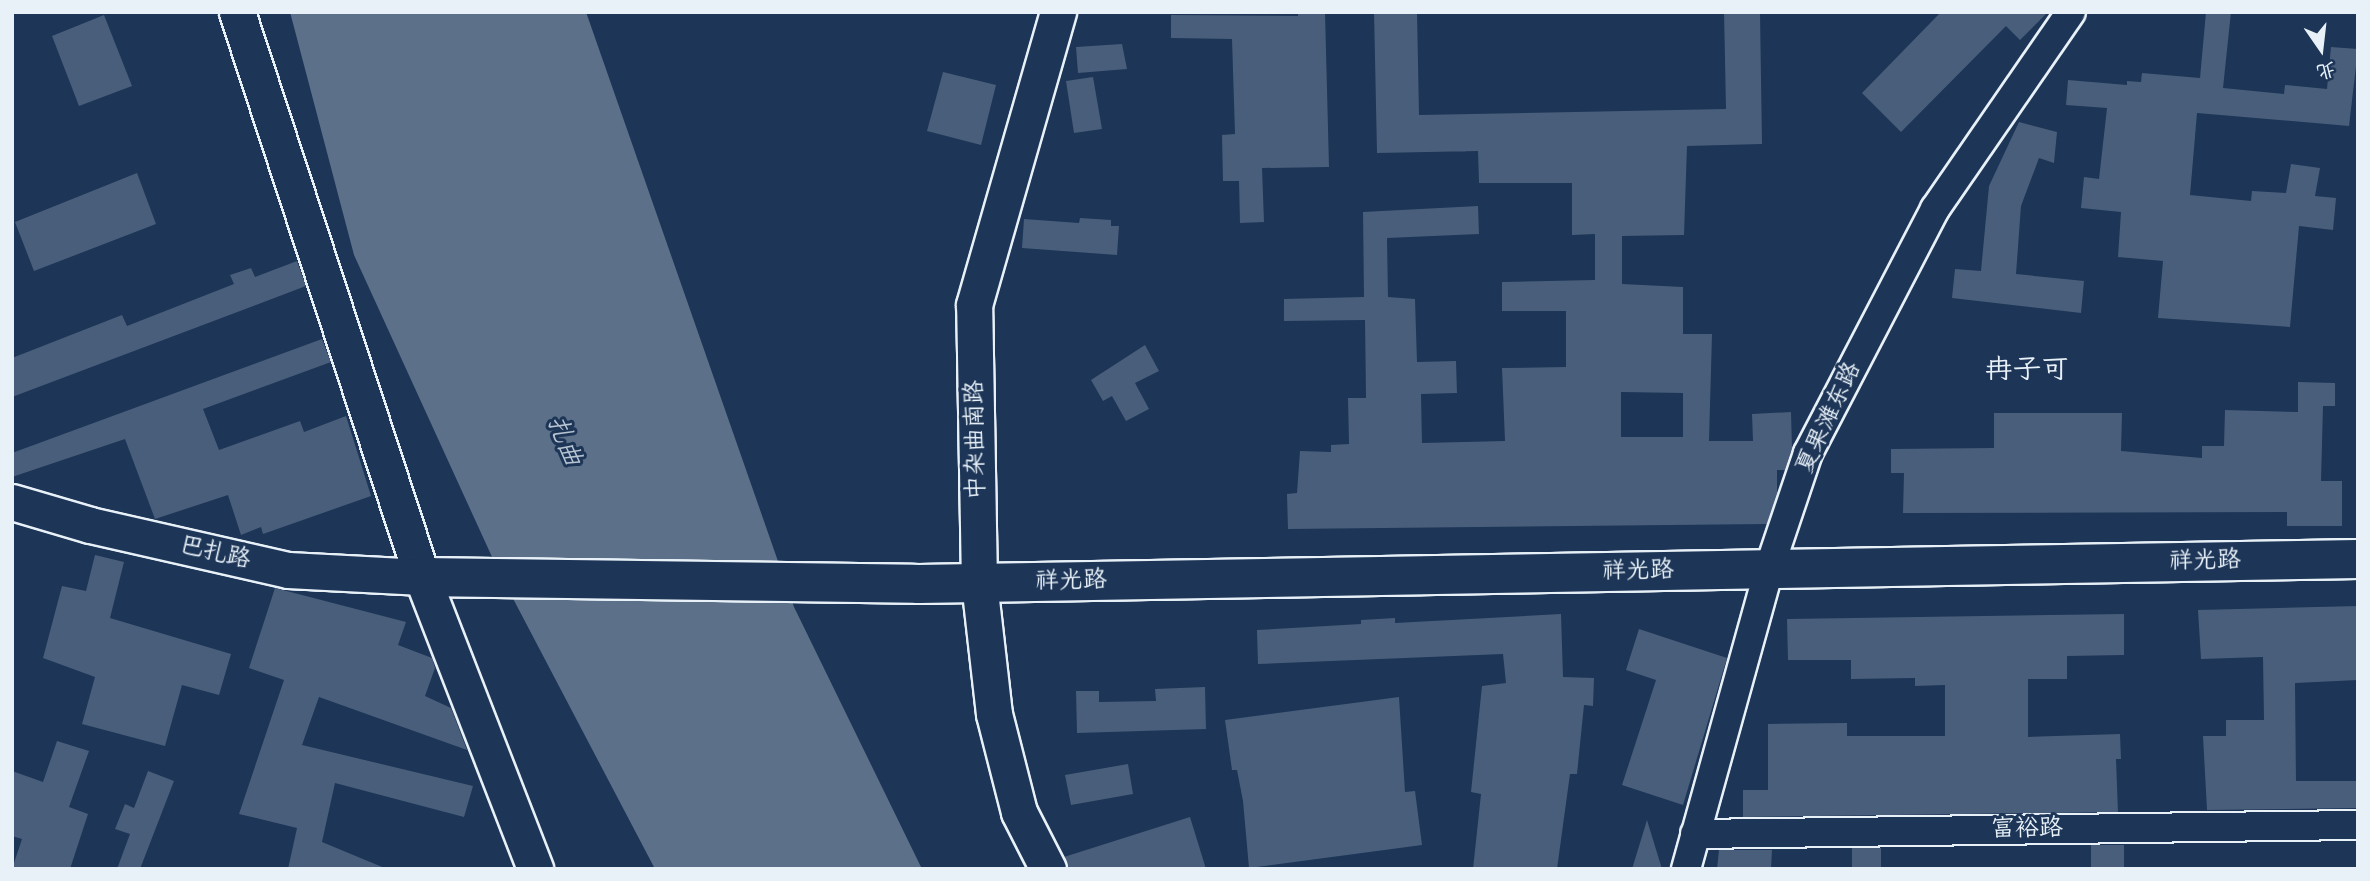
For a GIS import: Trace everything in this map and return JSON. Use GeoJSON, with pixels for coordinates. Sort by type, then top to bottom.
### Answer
{"type":"FeatureCollection","features":[{"type":"Feature","properties":{"kind":"main road","name":"祥光路"},"geometry":{"type":"LineString","coordinates":[[422,578],[919,584],[2358,559]]}},
{"type":"Feature","properties":{"kind":"street"},"geometry":{"type":"LineString","coordinates":[[237,12],[422,578],[535,869]]}},
{"type":"Feature","properties":{"kind":"street","name":"中杂曲南路"},"geometry":{"type":"LineString","coordinates":[[1048,869],[1019,812],[994,714],[979,583],[974,305],[1058,12]]}},
{"type":"Feature","properties":{"kind":"street","name":"夏果滩东路"},"geometry":{"type":"LineString","coordinates":[[1686,869],[1769,569],[1808,453],[1935,209],[2071,12]]}},
{"type":"Feature","properties":{"kind":"street","name":"巴扎路"},"geometry":{"type":"LineString","coordinates":[[12,502],[90,525],[288,570],[422,578]]}},
{"type":"Feature","properties":{"kind":"street","name":"富裕路"},"geometry":{"type":"LineString","coordinates":[[1695,834],[2358,825]]}},
{"type":"Feature","properties":{"kind":"water","name":"扎曲"},"geometry":{"type":"Polygon","coordinates":[[[290,12],[586,12],[794,607],[922,869],[655,869],[498,570],[354,255],[290,12]]]}},
{"type":"Feature","properties":{"kind":"building"},"geometry":{"type":"Polygon","coordinates":[[[1298,12],[1325,12],[1329,167],[1262,168],[1264,222],[1240,223],[1239,181],[1223,181],[1222,135],[1235,134],[1232,39],[1171,38],[1171,15],[1298,16],[1298,12]]]}},
{"type":"Feature","properties":{"kind":"building"},"geometry":{"type":"Polygon","coordinates":[[[1374,12],[1417,12],[1419,115],[1726,109],[1724,12],[1760,12],[1762,144],[1687,146],[1684,235],[1622,236],[1622,284],[1683,287],[1683,334],[1712,334],[1709,441],[1753,441],[1752,414],[1791,412],[1792,448],[1785,470],[1777,470],[1777,493],[1767,524],[1288,529],[1287,494],[1297,493],[1300,451],[1331,452],[1331,445],[1349,444],[1348,398],[1366,398],[1365,320],[1284,321],[1284,299],[1364,297],[1363,212],[1478,206],[1479,234],[1387,238],[1388,297],[1415,299],[1417,362],[1456,361],[1457,393],[1421,394],[1422,443],[1505,441],[1502,368],[1566,367],[1566,311],[1502,311],[1502,282],[1595,280],[1595,234],[1572,235],[1572,183],[1479,183],[1478,151],[1377,153],[1374,12]],[[1621,392],[1621,437],[1683,437],[1683,393],[1621,392]]]}},
{"type":"Feature","properties":{"kind":"building"},"geometry":{"type":"Polygon","coordinates":[[[1941,12],[2048,12],[2020,40],[2006,26],[1901,132],[1862,93],[1941,12]]]}},
{"type":"Feature","properties":{"kind":"building"},"geometry":{"type":"Polygon","coordinates":[[[2206,12],[2231,12],[2223,88],[2284,94],[2285,85],[2327,89],[2331,47],[2358,49],[2349,126],[2197,113],[2190,195],[2251,201],[2252,191],[2286,193],[2291,164],[2320,168],[2315,196],[2336,198],[2333,230],[2299,226],[2290,327],[2158,318],[2163,261],[2118,257],[2121,212],[2081,208],[2084,177],[2099,179],[2107,108],[2066,105],[2068,80],[2127,85],[2127,81],[2141,82],[2142,73],[2200,78],[2206,12]]]}},
{"type":"Feature","properties":{"kind":"building"},"geometry":{"type":"Polygon","coordinates":[[[104,15],[132,86],[79,106],[52,36],[104,15]]]}},
{"type":"Feature","properties":{"kind":"building"},"geometry":{"type":"Polygon","coordinates":[[[1122,44],[1127,69],[1078,73],[1076,47],[1122,44]]]}},
{"type":"Feature","properties":{"kind":"building"},"geometry":{"type":"Polygon","coordinates":[[[943,72],[996,85],[981,145],[927,131],[943,72]]]}},
{"type":"Feature","properties":{"kind":"building"},"geometry":{"type":"Polygon","coordinates":[[[1093,77],[1102,129],[1074,133],[1066,81],[1093,77]]]}},
{"type":"Feature","properties":{"kind":"building"},"geometry":{"type":"Polygon","coordinates":[[[2019,122],[2057,132],[2054,163],[2039,158],[2021,206],[2016,274],[2084,281],[2081,313],[1952,298],[1955,269],[1981,271],[1989,186],[2019,122]]]}},
{"type":"Feature","properties":{"kind":"building"},"geometry":{"type":"Polygon","coordinates":[[[137,173],[156,224],[34,271],[15,222],[137,173]]]}},
{"type":"Feature","properties":{"kind":"building"},"geometry":{"type":"Polygon","coordinates":[[[1080,218],[1111,220],[1111,226],[1119,226],[1117,255],[1022,248],[1024,219],[1079,223],[1080,218]]]}},
{"type":"Feature","properties":{"kind":"building"},"geometry":{"type":"Polygon","coordinates":[[[297,261],[306,286],[12,397],[12,358],[122,315],[127,326],[234,284],[230,275],[251,268],[255,277],[297,261]]]}},
{"type":"Feature","properties":{"kind":"building"},"geometry":{"type":"Polygon","coordinates":[[[322,339],[331,362],[203,409],[219,450],[300,421],[304,432],[346,416],[371,496],[263,534],[261,527],[241,535],[228,495],[155,519],[125,439],[12,477],[12,453],[322,339]]]}},
{"type":"Feature","properties":{"kind":"building"},"geometry":{"type":"Polygon","coordinates":[[[1145,345],[1159,371],[1135,383],[1149,409],[1126,421],[1112,396],[1103,401],[1091,380],[1145,345]]]}},
{"type":"Feature","properties":{"kind":"building"},"geometry":{"type":"Polygon","coordinates":[[[2298,382],[2335,383],[2335,406],[2323,406],[2321,481],[2342,481],[2342,526],[2287,526],[2287,512],[1903,513],[1904,473],[1891,473],[1891,449],[1994,448],[1994,413],[2122,413],[2121,451],[2202,458],[2202,446],[2224,446],[2225,410],[2298,412],[2298,382]]]}},
{"type":"Feature","properties":{"kind":"building"},"geometry":{"type":"Polygon","coordinates":[[[95,555],[124,562],[110,618],[231,654],[219,695],[182,685],[165,746],[82,724],[95,677],[43,658],[62,586],[86,591],[95,555]]]}},
{"type":"Feature","properties":{"kind":"building"},"geometry":{"type":"Polygon","coordinates":[[[275,588],[406,622],[398,645],[432,658],[435,668],[425,696],[451,708],[467,750],[319,697],[302,745],[473,786],[464,817],[335,783],[322,842],[387,869],[288,869],[297,828],[239,814],[284,680],[249,668],[275,588]]]}},
{"type":"Feature","properties":{"kind":"building"},"geometry":{"type":"Polygon","coordinates":[[[2358,606],[2358,680],[2295,683],[2296,781],[2358,781],[2358,808],[2207,810],[2203,736],[2226,736],[2226,720],[2264,720],[2263,657],[2201,659],[2198,610],[2358,606]]]}},
{"type":"Feature","properties":{"kind":"building"},"geometry":{"type":"Polygon","coordinates":[[[1561,614],[1563,677],[1594,678],[1593,706],[1584,705],[1577,774],[1570,774],[1557,869],[1473,869],[1481,794],[1471,792],[1482,686],[1506,683],[1503,654],[1258,664],[1257,630],[1361,624],[1361,620],[1395,618],[1395,623],[1561,614]]]}},
{"type":"Feature","properties":{"kind":"building"},"geometry":{"type":"Polygon","coordinates":[[[2124,614],[2124,655],[2067,656],[2067,679],[2028,679],[2028,737],[2120,734],[2121,759],[2116,759],[2118,812],[1743,817],[1743,790],[1768,790],[1768,724],[1847,723],[1847,736],[1945,736],[1945,685],[1915,686],[1915,678],[1851,679],[1851,660],[1788,660],[1787,619],[2124,614]]]}},
{"type":"Feature","properties":{"kind":"building"},"geometry":{"type":"Polygon","coordinates":[[[1639,629],[1727,658],[1683,805],[1622,785],[1656,680],[1626,670],[1639,629]]]}},
{"type":"Feature","properties":{"kind":"building"},"geometry":{"type":"Polygon","coordinates":[[[1205,687],[1206,729],[1077,733],[1076,691],[1099,691],[1099,702],[1156,701],[1155,689],[1205,687]]]}},
{"type":"Feature","properties":{"kind":"building"},"geometry":{"type":"Polygon","coordinates":[[[1399,697],[1405,792],[1415,791],[1422,845],[1249,868],[1243,801],[1237,770],[1232,770],[1225,720],[1399,697]]]}},
{"type":"Feature","properties":{"kind":"building"},"geometry":{"type":"Polygon","coordinates":[[[57,741],[89,751],[69,807],[88,814],[70,869],[12,869],[22,839],[12,836],[12,771],[43,782],[57,741]]]}},
{"type":"Feature","properties":{"kind":"building"},"geometry":{"type":"Polygon","coordinates":[[[1128,764],[1133,794],[1071,805],[1065,775],[1128,764]]]}},
{"type":"Feature","properties":{"kind":"building"},"geometry":{"type":"Polygon","coordinates":[[[148,771],[174,781],[140,869],[117,869],[130,834],[115,829],[125,804],[134,808],[148,771]]]}},
{"type":"Feature","properties":{"kind":"building"},"geometry":{"type":"Polygon","coordinates":[[[1190,817],[1206,869],[1068,869],[1064,857],[1190,817]]]}},
{"type":"Feature","properties":{"kind":"building"},"geometry":{"type":"Polygon","coordinates":[[[1647,820],[1662,869],[1632,869],[1647,820]]]}},
{"type":"Feature","properties":{"kind":"building"},"geometry":{"type":"Polygon","coordinates":[[[2091,845],[2124,845],[2124,869],[2091,869],[2091,845]]]}},
{"type":"Feature","properties":{"kind":"building"},"geometry":{"type":"Polygon","coordinates":[[[1852,848],[1881,848],[1881,869],[1852,869],[1852,848]]]}},
{"type":"Feature","properties":{"kind":"building"},"geometry":{"type":"Polygon","coordinates":[[[1719,850],[1772,850],[1771,869],[1717,869],[1719,850]]]}},
{"type":"Feature","properties":{"kind":"district","name":"冉子可"},"geometry":{"type":"Point","coordinates":[2027,370]}}]}
